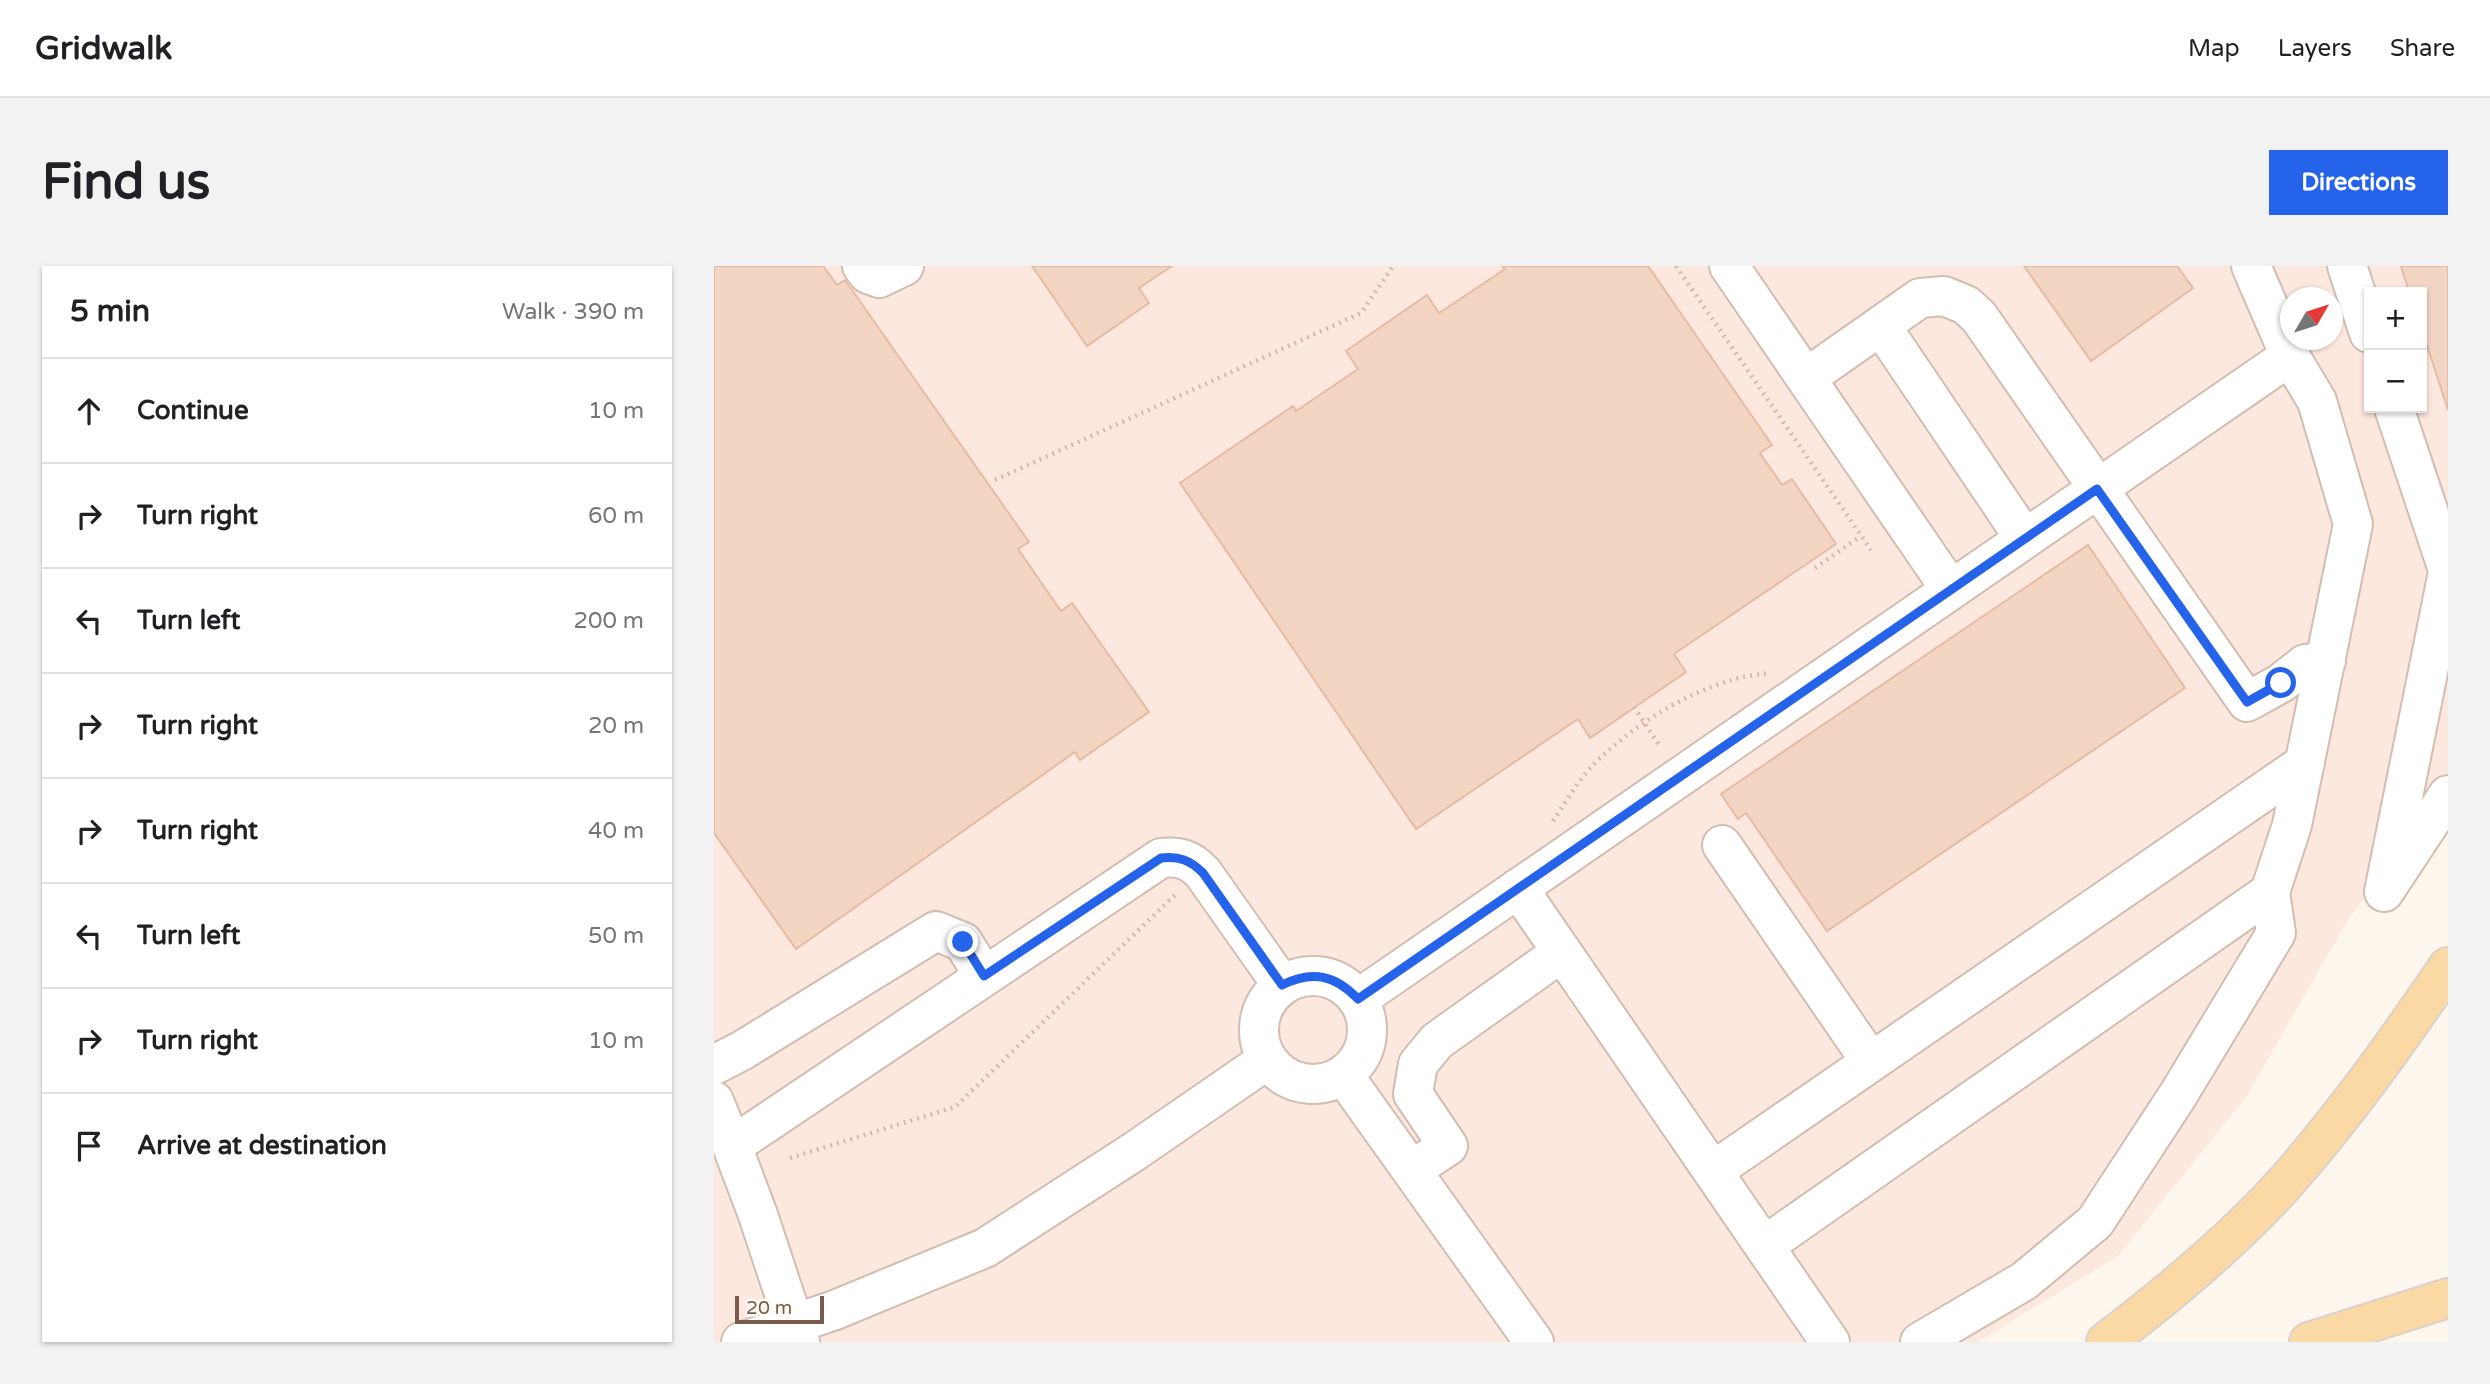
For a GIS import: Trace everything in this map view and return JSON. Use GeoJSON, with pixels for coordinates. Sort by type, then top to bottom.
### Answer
{"type":"FeatureCollection","features":[{"type":"Feature","properties":{"kind":"main road"},"geometry":{"type":"LineString","coordinates":[[2106,1342],[2166,1294],[2256,1213],[2284,1184],[2384,1060],[2448,967]]}},
{"type":"Feature","properties":{"kind":"main road"},"geometry":{"type":"LineString","coordinates":[[2309,1342],[2448,1298]]}},
{"type":"Feature","properties":{"kind":"lane"},"geometry":{"type":"LineString","coordinates":[[862,266],[868,274],[879,278],[904,266]]}},
{"type":"Feature","properties":{"kind":"lane"},"geometry":{"type":"LineString","coordinates":[[1729,266],[1951,590]]}},
{"type":"Feature","properties":{"kind":"lane"},"geometry":{"type":"LineString","coordinates":[[1920,1342],[2024,1281],[2095,1222],[2178,1095],[2276,933],[2270,892],[2292,825],[2353,524],[2317,401],[2290,356],[2251,266]]}},
{"type":"Feature","properties":{"kind":"lane"},"geometry":{"type":"LineString","coordinates":[[2347,266],[2364,318]]}},
{"type":"Feature","properties":{"kind":"lane"},"geometry":{"type":"LineString","coordinates":[[1806,378],[1920,298],[1944,296],[1966,305],[1979,317],[2247,702],[2281,683],[2305,664],[2326,661]]}},
{"type":"Feature","properties":{"kind":"lane"},"geometry":{"type":"LineString","coordinates":[[1881,326],[2025,539]]}},
{"type":"Feature","properties":{"kind":"lane"},"geometry":{"type":"LineString","coordinates":[[1358,999],[2290,356]]}},
{"type":"Feature","properties":{"kind":"lane"},"geometry":{"type":"LineString","coordinates":[[2396,413],[2447,578],[2384,892],[2448,795]]}},
{"type":"Feature","properties":{"kind":"lane"},"geometry":{"type":"LineString","coordinates":[[1713,1171],[2305,763]]}},
{"type":"Feature","properties":{"kind":"lane"},"geometry":{"type":"LineString","coordinates":[[1722,845],[1871,1062]]}},
{"type":"Feature","properties":{"kind":"lane"},"geometry":{"type":"LineString","coordinates":[[733,1146],[1161,858],[1177,857],[1193,862],[1282,985]]}},
{"type":"Feature","properties":{"kind":"lane"},"geometry":{"type":"LineString","coordinates":[[1518,888],[1830,1342]]}},
{"type":"Feature","properties":{"kind":"lane"},"geometry":{"type":"LineString","coordinates":[[1764,1246],[2270,892]]}},
{"type":"Feature","properties":{"kind":"lane"},"geometry":{"type":"LineString","coordinates":[[714,1065],[743,1050],[936,931],[963,942],[984,976]]}},
{"type":"Feature","properties":{"kind":"lane"},"geometry":{"type":"LineString","coordinates":[[1412,1170],[1448,1146],[1413,1094],[1418,1064],[1437,1041],[1562,952]]}},
{"type":"Feature","properties":{"kind":"lane"},"geometry":{"type":"LineString","coordinates":[[1324,977],[1337,981],[1358,999],[1368,1026],[1367,1040],[1363,1054],[1344,1076],[1331,1083],[1302,1084],[1276,1071],[1267,1060],[1261,1046],[1260,1017],[1265,1004],[1282,985],[1297,978],[1324,977]]}},
{"type":"Feature","properties":{"kind":"lane"},"geometry":{"type":"LineString","coordinates":[[741,1342],[797,1333],[835,1310],[985,1248],[1135,1151],[1267,1060]]}},
{"type":"Feature","properties":{"kind":"lane"},"geometry":{"type":"LineString","coordinates":[[1344,1076],[1534,1342]]}},
{"type":"Feature","properties":{"kind":"lane"},"geometry":{"type":"LineString","coordinates":[[714,1101],[758,1215],[797,1333]]}},
{"type":"Feature","properties":{"kind":"path"},"geometry":{"type":"LineString","coordinates":[[995,480],[1361,313],[1394,266]]}},
{"type":"Feature","properties":{"kind":"path"},"geometry":{"type":"LineString","coordinates":[[1676,266],[1871,550]]}},
{"type":"Feature","properties":{"kind":"path"},"geometry":{"type":"LineString","coordinates":[[1815,568],[1861,536]]}},
{"type":"Feature","properties":{"kind":"path"},"geometry":{"type":"LineString","coordinates":[[1548,829],[1577,784],[1598,760],[1645,723],[1700,691],[1734,679],[1774,672]]}},
{"type":"Feature","properties":{"kind":"path"},"geometry":{"type":"LineString","coordinates":[[1634,707],[1649,730]]}},
{"type":"Feature","properties":{"kind":"path"},"geometry":{"type":"LineString","coordinates":[[790,1158],[955,1107],[1176,892],[1184,903]]}},
{"type":"Feature","properties":{"kind":"shaded area"},"geometry":{"type":"Polygon","coordinates":[[[714,266],[2448,266],[2448,797],[2348,919],[2246,1097],[2118,1256],[1978,1342],[714,1342],[714,266]]]}},
{"type":"Feature","properties":{"kind":"building"},"geometry":{"type":"Polygon","coordinates":[[[714,266],[823,266],[837,285],[845,280],[1029,542],[1018,549],[1061,611],[1072,603],[1149,712],[1080,760],[1075,752],[796,949],[714,833],[714,266]]]}},
{"type":"Feature","properties":{"kind":"building"},"geometry":{"type":"Polygon","coordinates":[[[1032,266],[1172,266],[1139,288],[1149,303],[1087,346],[1032,266]]]}},
{"type":"Feature","properties":{"kind":"building"},"geometry":{"type":"Polygon","coordinates":[[[1502,266],[1648,266],[1772,445],[1760,453],[1782,485],[1792,479],[1836,544],[1674,654],[1686,672],[1590,738],[1578,719],[1416,829],[1180,483],[1293,406],[1296,411],[1358,369],[1346,351],[1427,295],[1439,313],[1505,269],[1502,266]]]}},
{"type":"Feature","properties":{"kind":"building"},"geometry":{"type":"Polygon","coordinates":[[[2024,266],[2177,266],[2193,288],[2091,361],[2024,266]]]}},
{"type":"Feature","properties":{"kind":"building"},"geometry":{"type":"Polygon","coordinates":[[[2401,266],[2448,266],[2448,410],[2427,345],[2427,287],[2407,287],[2401,266]]]}},
{"type":"Feature","properties":{"kind":"building"},"geometry":{"type":"Polygon","coordinates":[[[2088,545],[2185,688],[1827,931],[1746,813],[1738,819],[1721,794],[2088,545]]]}},
{"type":"Feature","properties":{"kind":"route"},"geometry":{"type":"LineString","coordinates":[[963,942],[984,976],[1161,858],[1177,857],[1193,862],[1203,873],[1282,985],[1297,978],[1324,977],[1337,981],[1358,999],[2097,489],[2247,702],[2281,683]]}}]}
